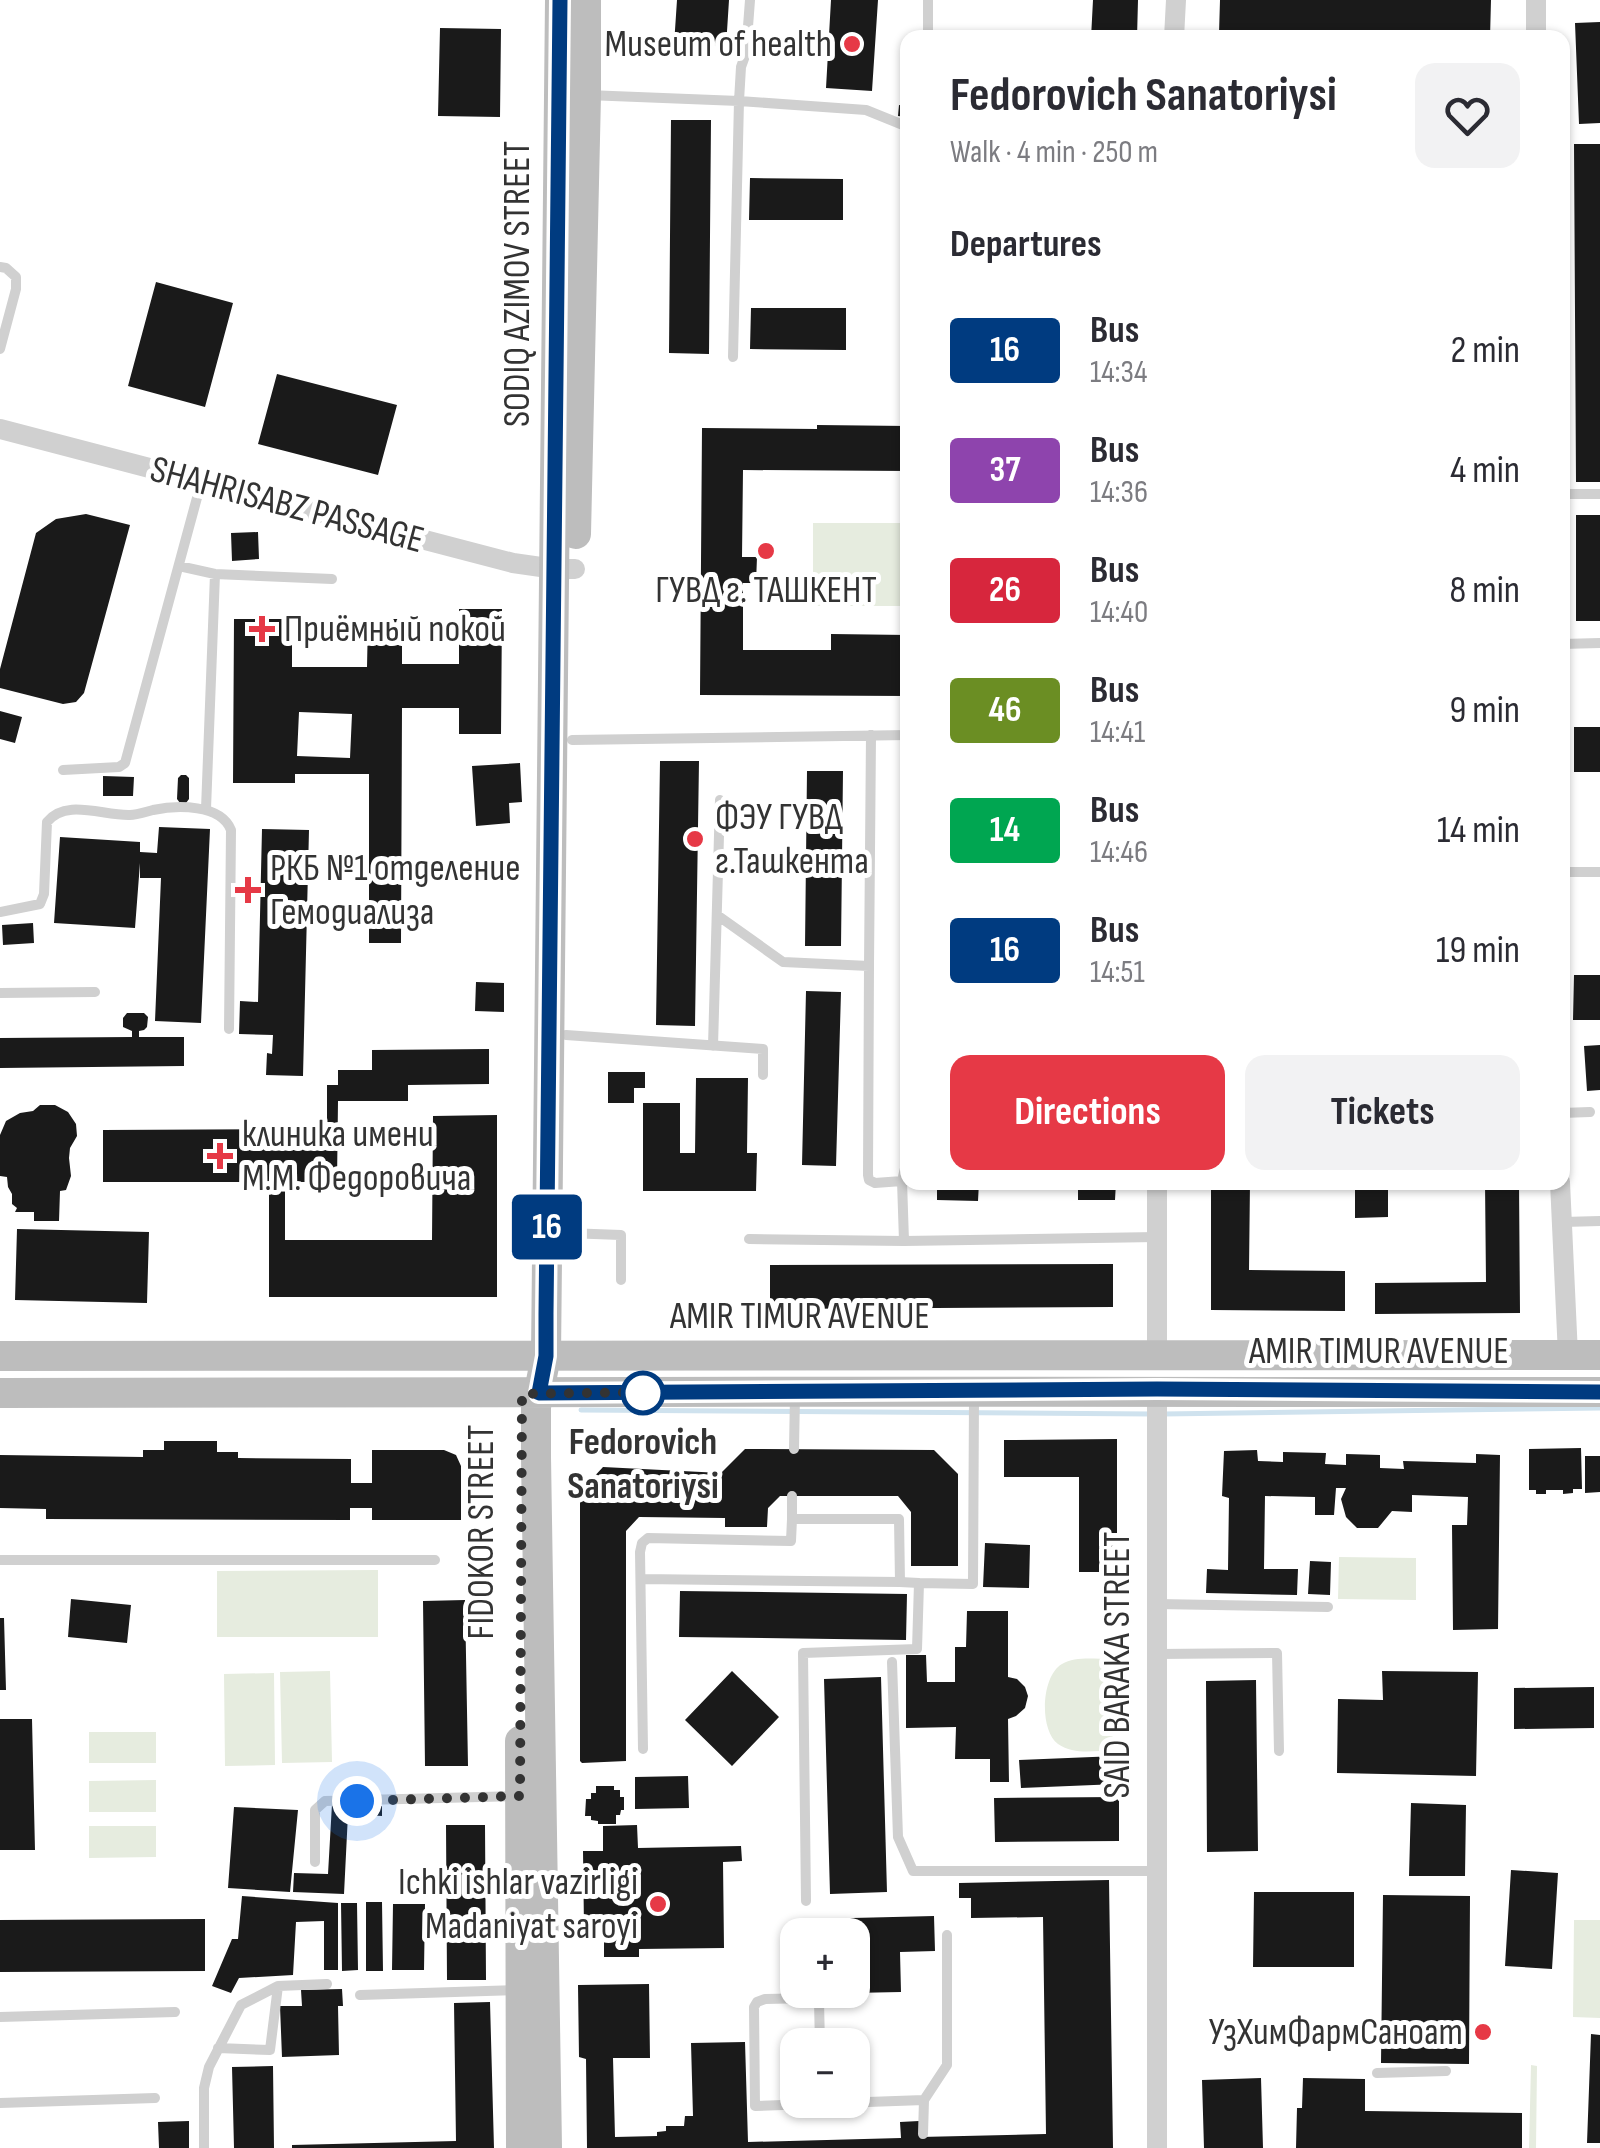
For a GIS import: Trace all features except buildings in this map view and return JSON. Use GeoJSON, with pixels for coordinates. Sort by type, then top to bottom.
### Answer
{"type":"FeatureCollection","features":[{"type":"Feature","properties":{"kind":"main road","name":"SODIQ AZIMOV STREET"},"geometry":{"type":"LineString","coordinates":[[560,0],[565,569]]}},
{"type":"Feature","properties":{"kind":"main road"},"geometry":{"type":"LineString","coordinates":[[556,1356],[565,569],[586,96],[586,0]]}},
{"type":"Feature","properties":{"kind":"main road"},"geometry":{"type":"LineString","coordinates":[[556,1356],[567,1233],[562,741]]}},
{"type":"Feature","properties":{"kind":"main road"},"geometry":{"type":"LineString","coordinates":[[1567,1392],[1568,1355]]}},
{"type":"Feature","properties":{"kind":"main road","name":"AMIR TIMUR AVENUE"},"geometry":{"type":"LineString","coordinates":[[0,1356],[1600,1355]]}},
{"type":"Feature","properties":{"kind":"main road","name":"FIDOKOR STREET"},"geometry":{"type":"LineString","coordinates":[[521,2148],[520,1796],[531,1393],[556,1356]]}},
{"type":"Feature","properties":{"kind":"main road","name":"SAID BARAKA STREET"},"geometry":{"type":"LineString","coordinates":[[1157,1356],[1157,1389]]}},
{"type":"Feature","properties":{"kind":"main road","name":"AMIR TIMUR AVENUE"},"geometry":{"type":"LineString","coordinates":[[0,1393],[531,1393],[795,1405],[974,1405],[1157,1389],[1600,1392]]}},
{"type":"Feature","properties":{"kind":"main road","name":"FIDOKOR STREET"},"geometry":{"type":"LineString","coordinates":[[531,1393],[536,1406],[547,2148]]}},
{"type":"Feature","properties":{"kind":"street"},"geometry":{"type":"LineString","coordinates":[[1174,30],[1176,0]]}},
{"type":"Feature","properties":{"kind":"street"},"geometry":{"type":"LineString","coordinates":[[1536,0],[1536,30]]}},
{"type":"Feature","properties":{"kind":"street","name":"SHAHRISABZ PASSAGE"},"geometry":{"type":"LineString","coordinates":[[0,429],[513,563],[565,569]]}},
{"type":"Feature","properties":{"kind":"street","name":"SAID BARAKA STREET"},"geometry":{"type":"LineString","coordinates":[[1157,1190],[1157,1356]]}},
{"type":"Feature","properties":{"kind":"street"},"geometry":{"type":"LineString","coordinates":[[1560,1190],[1568,1355]]}},
{"type":"Feature","properties":{"kind":"street","name":"SAID BARAKA STREET"},"geometry":{"type":"LineString","coordinates":[[1157,1389],[1157,2148]]}},
{"type":"Feature","properties":{"kind":"lane"},"geometry":{"type":"LineString","coordinates":[[732,358],[740,101],[750,0]]}},
{"type":"Feature","properties":{"kind":"lane"},"geometry":{"type":"LineString","coordinates":[[928,0],[928,30]]}},
{"type":"Feature","properties":{"kind":"lane"},"geometry":{"type":"LineString","coordinates":[[586,96],[866,110],[900,124]]}},
{"type":"Feature","properties":{"kind":"lane"},"geometry":{"type":"LineString","coordinates":[[0,267],[16,277],[16,289],[0,349]]}},
{"type":"Feature","properties":{"kind":"lane"},"geometry":{"type":"LineString","coordinates":[[63,770],[119,767],[126,762],[201,483]]}},
{"type":"Feature","properties":{"kind":"lane"},"geometry":{"type":"LineString","coordinates":[[1570,494],[1600,494]]}},
{"type":"Feature","properties":{"kind":"lane"},"geometry":{"type":"LineString","coordinates":[[178,566],[215,574],[332,579]]}},
{"type":"Feature","properties":{"kind":"lane"},"geometry":{"type":"LineString","coordinates":[[206,809],[215,574]]}},
{"type":"Feature","properties":{"kind":"lane"},"geometry":{"type":"LineString","coordinates":[[1570,644],[1600,644]]}},
{"type":"Feature","properties":{"kind":"lane"},"geometry":{"type":"LineString","coordinates":[[562,741],[900,734]]}},
{"type":"Feature","properties":{"kind":"lane"},"geometry":{"type":"LineString","coordinates":[[870,735],[868,1175],[875,1182],[900,1181]]}},
{"type":"Feature","properties":{"kind":"lane"},"geometry":{"type":"LineString","coordinates":[[713,1046],[720,800]]}},
{"type":"Feature","properties":{"kind":"lane"},"geometry":{"type":"LineString","coordinates":[[0,912],[40,904],[44,894],[46,822],[54,812],[132,816],[157,809],[206,809],[227,820],[231,830],[229,1029]]}},
{"type":"Feature","properties":{"kind":"lane"},"geometry":{"type":"LineString","coordinates":[[1570,872],[1600,872]]}},
{"type":"Feature","properties":{"kind":"lane"},"geometry":{"type":"LineString","coordinates":[[717,915],[782,962],[870,966]]}},
{"type":"Feature","properties":{"kind":"lane"},"geometry":{"type":"LineString","coordinates":[[0,993],[95,992]]}},
{"type":"Feature","properties":{"kind":"lane"},"geometry":{"type":"LineString","coordinates":[[566,1035],[763,1049],[764,1075]]}},
{"type":"Feature","properties":{"kind":"lane"},"geometry":{"type":"LineString","coordinates":[[1570,1113],[1590,1112]]}},
{"type":"Feature","properties":{"kind":"lane"},"geometry":{"type":"LineString","coordinates":[[902,1190],[904,1241]]}},
{"type":"Feature","properties":{"kind":"lane"},"geometry":{"type":"LineString","coordinates":[[1562,1222],[1600,1221]]}},
{"type":"Feature","properties":{"kind":"lane"},"geometry":{"type":"LineString","coordinates":[[567,1233],[621,1235],[621,1280]]}},
{"type":"Feature","properties":{"kind":"lane"},"geometry":{"type":"LineString","coordinates":[[749,1240],[1158,1237]]}},
{"type":"Feature","properties":{"kind":"lane"},"geometry":{"type":"LineString","coordinates":[[794,1449],[795,1405]]}},
{"type":"Feature","properties":{"kind":"lane"},"geometry":{"type":"LineString","coordinates":[[640,1579],[973,1584],[974,1405]]}},
{"type":"Feature","properties":{"kind":"lane"},"geometry":{"type":"LineString","coordinates":[[643,1750],[642,1543],[648,1538],[791,1541],[792,1496]]}},
{"type":"Feature","properties":{"kind":"lane"},"geometry":{"type":"LineString","coordinates":[[792,1520],[899,1519],[900,1582]]}},
{"type":"Feature","properties":{"kind":"lane"},"geometry":{"type":"LineString","coordinates":[[0,1560],[435,1560]]}},
{"type":"Feature","properties":{"kind":"lane"},"geometry":{"type":"LineString","coordinates":[[806,1902],[802,1653],[916,1649],[919,1583]]}},
{"type":"Feature","properties":{"kind":"lane"},"geometry":{"type":"LineString","coordinates":[[1157,1604],[1328,1607]]}},
{"type":"Feature","properties":{"kind":"lane"},"geometry":{"type":"LineString","coordinates":[[1157,1654],[1278,1653],[1279,1751]]}},
{"type":"Feature","properties":{"kind":"lane"},"geometry":{"type":"LineString","coordinates":[[892,1662],[898,1837],[914,1871],[1157,1870]]}},
{"type":"Feature","properties":{"kind":"lane"},"geometry":{"type":"LineString","coordinates":[[315,1862],[316,1810],[325,1801],[520,1796]]}},
{"type":"Feature","properties":{"kind":"lane"},"geometry":{"type":"LineString","coordinates":[[922,2134],[924,2100],[947,2065],[947,1936]]}},
{"type":"Feature","properties":{"kind":"lane"},"geometry":{"type":"LineString","coordinates":[[204,2148],[204,2088],[209,2068],[241,2006],[278,1986],[327,1984]]}},
{"type":"Feature","properties":{"kind":"lane"},"geometry":{"type":"LineString","coordinates":[[218,2048],[270,2050],[278,1986]]}},
{"type":"Feature","properties":{"kind":"lane"},"geometry":{"type":"LineString","coordinates":[[360,1995],[520,1990]]}},
{"type":"Feature","properties":{"kind":"lane"},"geometry":{"type":"LineString","coordinates":[[780,2104],[756,2106],[756,2002],[813,1998],[819,2002],[820,2028]]}},
{"type":"Feature","properties":{"kind":"lane"},"geometry":{"type":"LineString","coordinates":[[0,2016],[175,2012]]}},
{"type":"Feature","properties":{"kind":"lane"},"geometry":{"type":"LineString","coordinates":[[1377,2073],[1446,2072]]}},
{"type":"Feature","properties":{"kind":"lane"},"geometry":{"type":"LineString","coordinates":[[0,2103],[155,2098]]}},
{"type":"Feature","properties":{"kind":"lane"},"geometry":{"type":"LineString","coordinates":[[870,2101],[924,2100]]}},
{"type":"Feature","properties":{"kind":"shaded area"},"geometry":{"type":"Polygon","coordinates":[[[813,523],[900,523],[900,606],[813,606],[813,523]]]}},
{"type":"Feature","properties":{"kind":"shaded area"},"geometry":{"type":"Polygon","coordinates":[[[1339,1557],[1416,1558],[1416,1600],[1338,1599],[1339,1557]]]}},
{"type":"Feature","properties":{"kind":"shaded area"},"geometry":{"type":"Polygon","coordinates":[[[378,1570],[378,1637],[217,1637],[217,1571],[378,1570]]]}},
{"type":"Feature","properties":{"kind":"shaded area"},"geometry":{"type":"Polygon","coordinates":[[[1110,1659],[1113,1750],[1077,1751],[1058,1744],[1045,1716],[1046,1691],[1055,1670],[1073,1660],[1110,1659]]]}},
{"type":"Feature","properties":{"kind":"shaded area"},"geometry":{"type":"Polygon","coordinates":[[[330,1671],[332,1762],[282,1763],[280,1672],[330,1671]]]}},
{"type":"Feature","properties":{"kind":"shaded area"},"geometry":{"type":"Polygon","coordinates":[[[274,1673],[275,1765],[225,1766],[224,1674],[274,1673]]]}},
{"type":"Feature","properties":{"kind":"shaded area"},"geometry":{"type":"Polygon","coordinates":[[[89,1732],[156,1732],[156,1763],[89,1763],[89,1732]]]}},
{"type":"Feature","properties":{"kind":"shaded area"},"geometry":{"type":"Polygon","coordinates":[[[156,1780],[156,1812],[89,1812],[89,1781],[156,1780]]]}},
{"type":"Feature","properties":{"kind":"shaded area"},"geometry":{"type":"Polygon","coordinates":[[[89,1826],[156,1826],[156,1857],[89,1858],[89,1826]]]}},
{"type":"Feature","properties":{"kind":"shaded area"},"geometry":{"type":"Polygon","coordinates":[[[1574,1920],[1600,1920],[1600,2018],[1573,2017],[1574,1920]]]}},
{"type":"Feature","properties":{"kind":"shaded area"},"geometry":{"type":"Polygon","coordinates":[[[1531,2065],[1537,2066],[1536,2148],[1529,2148],[1531,2065]]]}},
{"type":"Feature","properties":{"kind":"waterway"},"geometry":{"type":"LineString","coordinates":[[1163,1414],[1600,1408]]}},
{"type":"Feature","properties":{"kind":"waterway"},"geometry":{"type":"LineString","coordinates":[[581,1410],[1152,1414]]}},
{"type":"Feature","properties":{"kind":"bus line","name":"16"},"geometry":{"type":"LineString","coordinates":[[560,0],[546,1356],[539,1393],[1157,1389],[1600,1392]]}},
{"type":"Feature","properties":{"kind":"place","name":"Museum of health"},"geometry":{"type":"Point","coordinates":[852,44]}},
{"type":"Feature","properties":{"kind":"place","name":"ГУВД г. ТАШКЕНТ"},"geometry":{"type":"Point","coordinates":[766,551]}},
{"type":"Feature","properties":{"kind":"place","name":"Приёмный покой"},"geometry":{"type":"Point","coordinates":[262,629]}},
{"type":"Feature","properties":{"kind":"place","name":"ФЭУ ГУВД г.Ташкента"},"geometry":{"type":"Point","coordinates":[695,839]}},
{"type":"Feature","properties":{"kind":"place","name":"РКБ №1 отделение Гемодиализа"},"geometry":{"type":"Point","coordinates":[248,890]}},
{"type":"Feature","properties":{"kind":"place","name":"клиника имени М.М. Федоровича"},"geometry":{"type":"Point","coordinates":[220,1156]}},
{"type":"Feature","properties":{"kind":"place","name":"Fedorovich Sanatoriysi"},"geometry":{"type":"Point","coordinates":[643,1393]}},
{"type":"Feature","properties":{"kind":"place","name":"Ichki ishlar vazirligi Madaniyat saroyi"},"geometry":{"type":"Point","coordinates":[658,1904]}},
{"type":"Feature","properties":{"kind":"place","name":"УзХимФармСаноат"},"geometry":{"type":"Point","coordinates":[1483,2032]}},
{"type":"Feature","properties":{"kind":"route"},"geometry":{"type":"LineString","coordinates":[[357,1801],[520,1796],[522,1394],[655,1392],[643,1393]]}}]}
